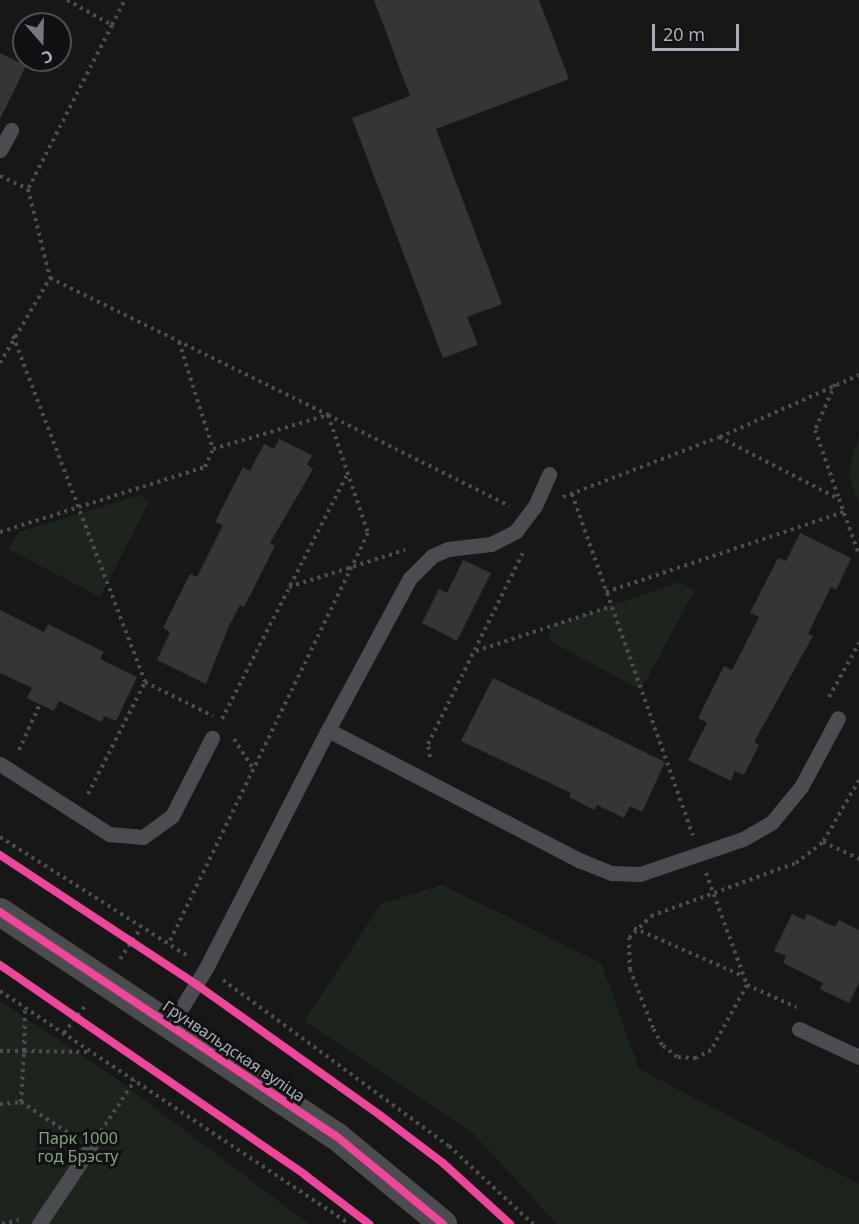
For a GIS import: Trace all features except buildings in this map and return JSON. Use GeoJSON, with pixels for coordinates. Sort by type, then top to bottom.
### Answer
{"type":"FeatureCollection","features":[{"type":"Feature","properties":{"kind":"street","name":"Грунвальдская вуліца"},"geometry":{"type":"LineString","coordinates":[[0,912],[345,1142],[443,1224]]}},
{"type":"Feature","properties":{"kind":"lane"},"geometry":{"type":"LineString","coordinates":[[0,150],[11,130]]}},
{"type":"Feature","properties":{"kind":"lane"},"geometry":{"type":"LineString","coordinates":[[171,1025],[206,968],[328,730],[410,578],[432,556],[448,549],[505,539],[535,506],[549,474]]}},
{"type":"Feature","properties":{"kind":"lane"},"geometry":{"type":"LineString","coordinates":[[328,730],[596,868],[640,874],[743,839],[783,812],[838,718]]}},
{"type":"Feature","properties":{"kind":"lane"},"geometry":{"type":"LineString","coordinates":[[0,764],[109,834],[143,837],[172,816],[212,738]]}},
{"type":"Feature","properties":{"kind":"lane"},"geometry":{"type":"LineString","coordinates":[[799,1029],[859,1057]]}},
{"type":"Feature","properties":{"kind":"lane"},"geometry":{"type":"LineString","coordinates":[[39,1224],[90,1148]]}},
{"type":"Feature","properties":{"kind":"path"},"geometry":{"type":"LineString","coordinates":[[67,0],[112,25]]}},
{"type":"Feature","properties":{"kind":"path"},"geometry":{"type":"LineString","coordinates":[[0,363],[50,278],[28,189],[124,0]]}},
{"type":"Feature","properties":{"kind":"path"},"geometry":{"type":"LineString","coordinates":[[0,176],[28,189]]}},
{"type":"Feature","properties":{"kind":"path"},"geometry":{"type":"LineString","coordinates":[[50,278],[520,511],[572,494],[719,437],[836,383],[859,375]]}},
{"type":"Feature","properties":{"kind":"path"},"geometry":{"type":"LineString","coordinates":[[14,336],[76,509],[145,682],[86,798],[76,792]]}},
{"type":"Feature","properties":{"kind":"path"},"geometry":{"type":"LineString","coordinates":[[0,532],[205,466],[213,450],[179,341]]}},
{"type":"Feature","properties":{"kind":"path"},"geometry":{"type":"LineString","coordinates":[[836,383],[815,430],[859,555]]}},
{"type":"Feature","properties":{"kind":"path"},"geometry":{"type":"LineString","coordinates":[[213,450],[328,415]]}},
{"type":"Feature","properties":{"kind":"path"},"geometry":{"type":"LineString","coordinates":[[168,944],[368,533],[328,415]]}},
{"type":"Feature","properties":{"kind":"path"},"geometry":{"type":"LineString","coordinates":[[719,437],[839,499]]}},
{"type":"Feature","properties":{"kind":"path"},"geometry":{"type":"LineString","coordinates":[[212,738],[348,473]]}},
{"type":"Feature","properties":{"kind":"path"},"geometry":{"type":"LineString","coordinates":[[572,494],[747,985],[808,1013]]}},
{"type":"Feature","properties":{"kind":"path"},"geometry":{"type":"LineString","coordinates":[[606,592],[844,512]]}},
{"type":"Feature","properties":{"kind":"path"},"geometry":{"type":"LineString","coordinates":[[434,763],[428,744],[527,544]]}},
{"type":"Feature","properties":{"kind":"path"},"geometry":{"type":"LineString","coordinates":[[290,586],[348,570],[413,548]]}},
{"type":"Feature","properties":{"kind":"path"},"geometry":{"type":"LineString","coordinates":[[475,651],[612,606]]}},
{"type":"Feature","properties":{"kind":"path"},"geometry":{"type":"LineString","coordinates":[[825,704],[859,643]]}},
{"type":"Feature","properties":{"kind":"path"},"geometry":{"type":"LineString","coordinates":[[17,753],[40,704]]}},
{"type":"Feature","properties":{"kind":"path"},"geometry":{"type":"LineString","coordinates":[[9,748],[27,760]]}},
{"type":"Feature","properties":{"kind":"path"},"geometry":{"type":"LineString","coordinates":[[747,985],[711,1050],[696,1058],[677,1057],[657,1036],[630,970],[626,947],[634,928],[651,916],[796,863],[823,842],[859,780]]}},
{"type":"Feature","properties":{"kind":"path"},"geometry":{"type":"LineString","coordinates":[[682,840],[704,832]]}},
{"type":"Feature","properties":{"kind":"path"},"geometry":{"type":"LineString","coordinates":[[0,837],[206,968],[450,1146],[533,1224]]}},
{"type":"Feature","properties":{"kind":"path"},"geometry":{"type":"LineString","coordinates":[[823,842],[859,859]]}},
{"type":"Feature","properties":{"kind":"path"},"geometry":{"type":"LineString","coordinates":[[634,928],[743,976]]}},
{"type":"Feature","properties":{"kind":"path"},"geometry":{"type":"LineString","coordinates":[[123,936],[141,948]]}},
{"type":"Feature","properties":{"kind":"path"},"geometry":{"type":"LineString","coordinates":[[0,990],[349,1224]]}},
{"type":"Feature","properties":{"kind":"path"},"geometry":{"type":"LineString","coordinates":[[21,1102],[24,1007]]}},
{"type":"Feature","properties":{"kind":"path"},"geometry":{"type":"LineString","coordinates":[[68,1010],[87,1023]]}},
{"type":"Feature","properties":{"kind":"path"},"geometry":{"type":"LineString","coordinates":[[0,1051],[92,1052]]}},
{"type":"Feature","properties":{"kind":"path"},"geometry":{"type":"LineString","coordinates":[[0,1104],[21,1102],[90,1148],[135,1080]]}},
{"type":"Feature","properties":{"kind":"green space"},"geometry":{"type":"Polygon","coordinates":[[[859,434],[859,506],[848,474],[859,434]]]}},
{"type":"Feature","properties":{"kind":"green space"},"geometry":{"type":"Polygon","coordinates":[[[140,495],[149,502],[100,597],[8,549],[19,532],[140,495]]]}},
{"type":"Feature","properties":{"kind":"green space"},"geometry":{"type":"Polygon","coordinates":[[[680,582],[695,590],[641,690],[548,640],[551,626],[680,582]]]}},
{"type":"Feature","properties":{"kind":"green space"},"geometry":{"type":"Polygon","coordinates":[[[442,885],[601,963],[639,1069],[859,1184],[859,1224],[557,1224],[471,1131],[304,1021],[381,904],[442,885]]]}},
{"type":"Feature","properties":{"kind":"green space","name":"Парк 1000 год Брэсту"},"geometry":{"type":"Polygon","coordinates":[[[0,1001],[111,1075],[309,1224],[0,1224],[0,1001]]]}},
{"type":"Feature","properties":{"kind":"cycle path"},"geometry":{"type":"LineString","coordinates":[[0,855],[197,985],[381,1116],[443,1163],[510,1224]]}},
{"type":"Feature","properties":{"kind":"cycle path"},"geometry":{"type":"LineString","coordinates":[[0,912],[335,1135],[443,1224]]}},
{"type":"Feature","properties":{"kind":"cycle path"},"geometry":{"type":"LineString","coordinates":[[0,965],[305,1175],[369,1224]]}}]}
